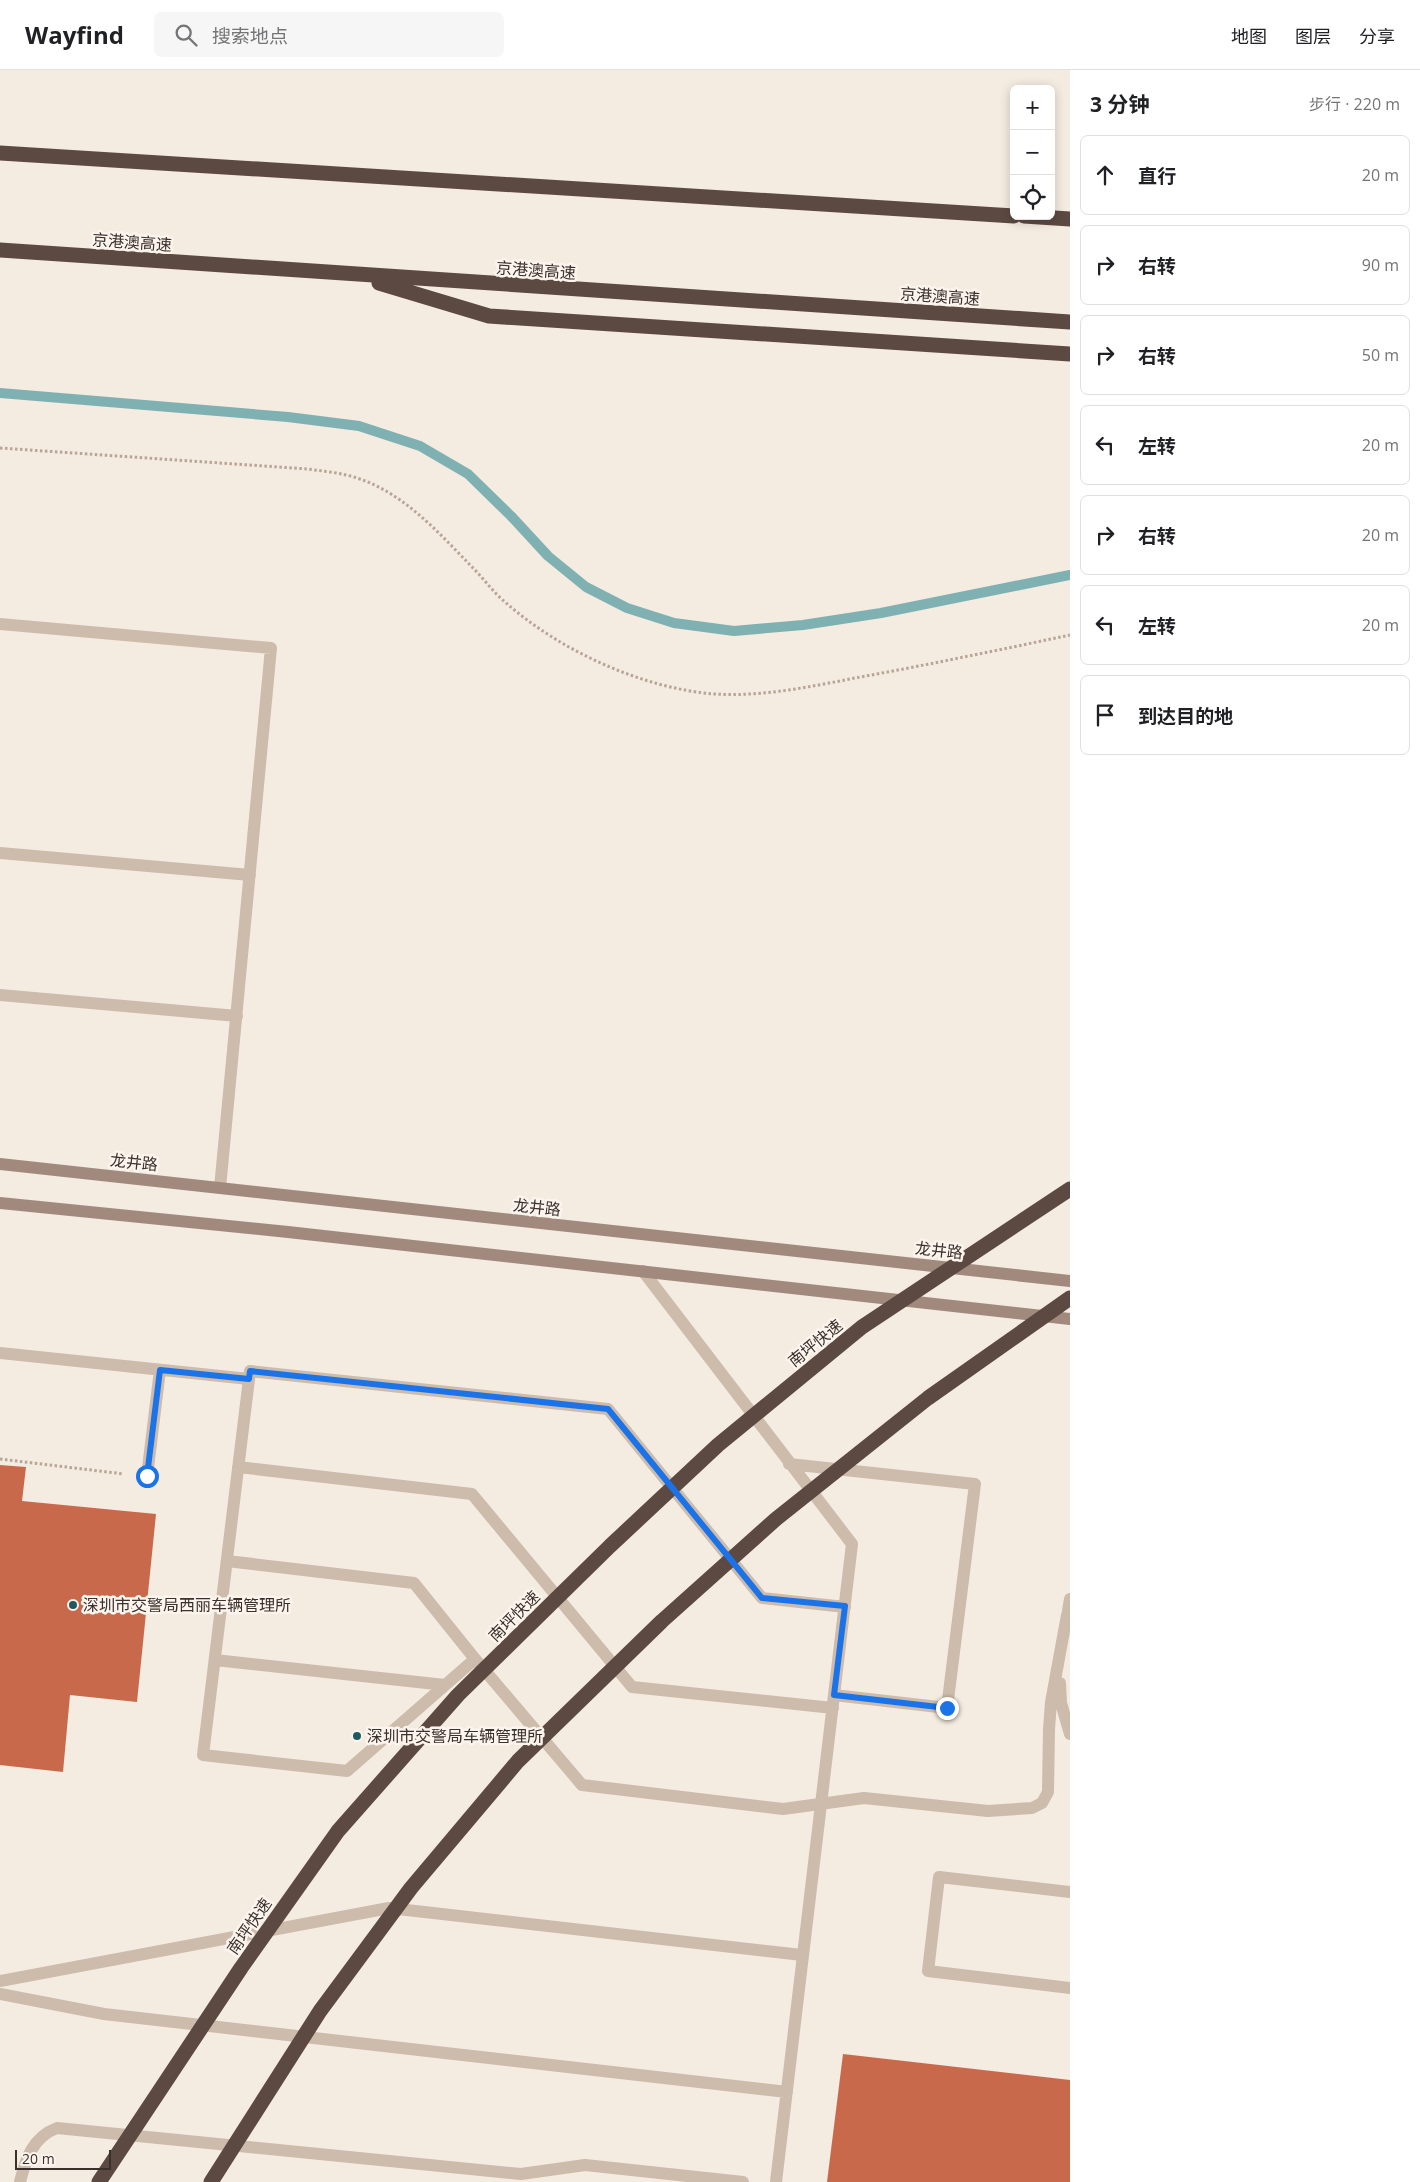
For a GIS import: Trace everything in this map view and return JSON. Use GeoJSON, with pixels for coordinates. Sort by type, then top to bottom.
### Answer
{"type":"FeatureCollection","features":[{"type":"Feature","properties":{"kind":"highway"},"geometry":{"type":"LineString","coordinates":[[0,153],[1010,216]]}},
{"type":"Feature","properties":{"kind":"highway"},"geometry":{"type":"LineString","coordinates":[[1055,218],[1070,219]]}},
{"type":"Feature","properties":{"kind":"highway","name":"京港澳高速"},"geometry":{"type":"LineString","coordinates":[[0,250],[1070,322]]}},
{"type":"Feature","properties":{"kind":"highway"},"geometry":{"type":"LineString","coordinates":[[351,274],[489,316],[1070,354]]}},
{"type":"Feature","properties":{"kind":"highway","name":"南坪快速"},"geometry":{"type":"LineString","coordinates":[[98,2182],[241,1968],[338,1831],[458,1695],[610,1546],[718,1445],[862,1328],[1070,1189]]}},
{"type":"Feature","properties":{"kind":"highway"},"geometry":{"type":"LineString","coordinates":[[211,2182],[320,2011],[411,1888],[518,1761],[662,1621],[776,1519],[928,1398],[1070,1298]]}},
{"type":"Feature","properties":{"kind":"street","name":"龙井路"},"geometry":{"type":"LineString","coordinates":[[0,1164],[1070,1281]]}},
{"type":"Feature","properties":{"kind":"street"},"geometry":{"type":"LineString","coordinates":[[0,1203],[288,1232],[1070,1319]]}},
{"type":"Feature","properties":{"kind":"lane"},"geometry":{"type":"LineString","coordinates":[[0,624],[271,648],[220,1188]]}},
{"type":"Feature","properties":{"kind":"lane"},"geometry":{"type":"LineString","coordinates":[[0,853],[250,875]]}},
{"type":"Feature","properties":{"kind":"lane"},"geometry":{"type":"LineString","coordinates":[[0,995],[237,1016]]}},
{"type":"Feature","properties":{"kind":"lane"},"geometry":{"type":"LineString","coordinates":[[643,1271],[852,1544],[776,2182]]}},
{"type":"Feature","properties":{"kind":"lane"},"geometry":{"type":"LineString","coordinates":[[0,1353],[249,1379]]}},
{"type":"Feature","properties":{"kind":"lane"},"geometry":{"type":"LineString","coordinates":[[147,1476],[160,1370]]}},
{"type":"Feature","properties":{"kind":"lane"},"geometry":{"type":"LineString","coordinates":[[475,1659],[347,1771],[203,1755],[250,1371],[608,1409],[762,1598],[845,1606]]}},
{"type":"Feature","properties":{"kind":"lane"},"geometry":{"type":"LineString","coordinates":[[238,1467],[472,1494],[632,1687],[833,1702],[947,1708],[975,1484],[789,1464]]}},
{"type":"Feature","properties":{"kind":"lane"},"geometry":{"type":"LineString","coordinates":[[227,1561],[414,1583],[475,1659],[582,1785],[783,1809],[864,1798],[988,1810],[1032,1808],[1042,1803],[1048,1792],[1051,1702],[1070,1599]]}},
{"type":"Feature","properties":{"kind":"lane"},"geometry":{"type":"LineString","coordinates":[[1067,1615],[1060,1678],[1061,1703],[1070,1734]]}},
{"type":"Feature","properties":{"kind":"lane"},"geometry":{"type":"LineString","coordinates":[[215,1660],[445,1685]]}},
{"type":"Feature","properties":{"kind":"lane"},"geometry":{"type":"LineString","coordinates":[[1070,1892],[940,1877],[928,1971],[1070,1988]]}},
{"type":"Feature","properties":{"kind":"lane"},"geometry":{"type":"LineString","coordinates":[[0,1981],[389,1908],[802,1955]]}},
{"type":"Feature","properties":{"kind":"lane"},"geometry":{"type":"LineString","coordinates":[[0,1994],[104,2014],[787,2092]]}},
{"type":"Feature","properties":{"kind":"lane"},"geometry":{"type":"LineString","coordinates":[[20,2182],[25,2162],[36,2141],[46,2132],[57,2128],[72,2128],[521,2174],[585,2165],[743,2182]]}},
{"type":"Feature","properties":{"kind":"path"},"geometry":{"type":"LineString","coordinates":[[0,448],[308,470],[347,475],[378,487],[412,508],[450,544],[504,602],[548,634],[606,666],[661,684],[713,694],[765,693],[914,667],[1070,635]]}},
{"type":"Feature","properties":{"kind":"path"},"geometry":{"type":"LineString","coordinates":[[0,1459],[147,1476]]}},
{"type":"Feature","properties":{"kind":"building","name":"深圳市交警局西丽车辆管理所"},"geometry":{"type":"Polygon","coordinates":[[[0,1465],[26,1467],[22,1501],[156,1514],[137,1702],[70,1695],[63,1772],[0,1765],[0,1465]]]}},
{"type":"Feature","properties":{"kind":"building"},"geometry":{"type":"Polygon","coordinates":[[[843,2054],[1070,2080],[1070,2182],[827,2182],[843,2054]]]}},
{"type":"Feature","properties":{"kind":"waterway"},"geometry":{"type":"LineString","coordinates":[[0,393],[288,417],[359,426],[420,446],[468,474],[548,556],[586,587],[627,608],[674,623],[734,631],[803,625],[881,613],[1070,575]]}},
{"type":"Feature","properties":{"kind":"place","name":"深圳市交警局西丽车辆管理所"},"geometry":{"type":"Point","coordinates":[73,1605]}},
{"type":"Feature","properties":{"kind":"place","name":"深圳市交警局车辆管理所"},"geometry":{"type":"Point","coordinates":[357,1736]}},
{"type":"Feature","properties":{"kind":"route"},"geometry":{"type":"LineString","coordinates":[[147,1476],[160,1370],[249,1379],[250,1371],[608,1409],[762,1598],[845,1606],[834,1695],[947,1708]]}}]}
